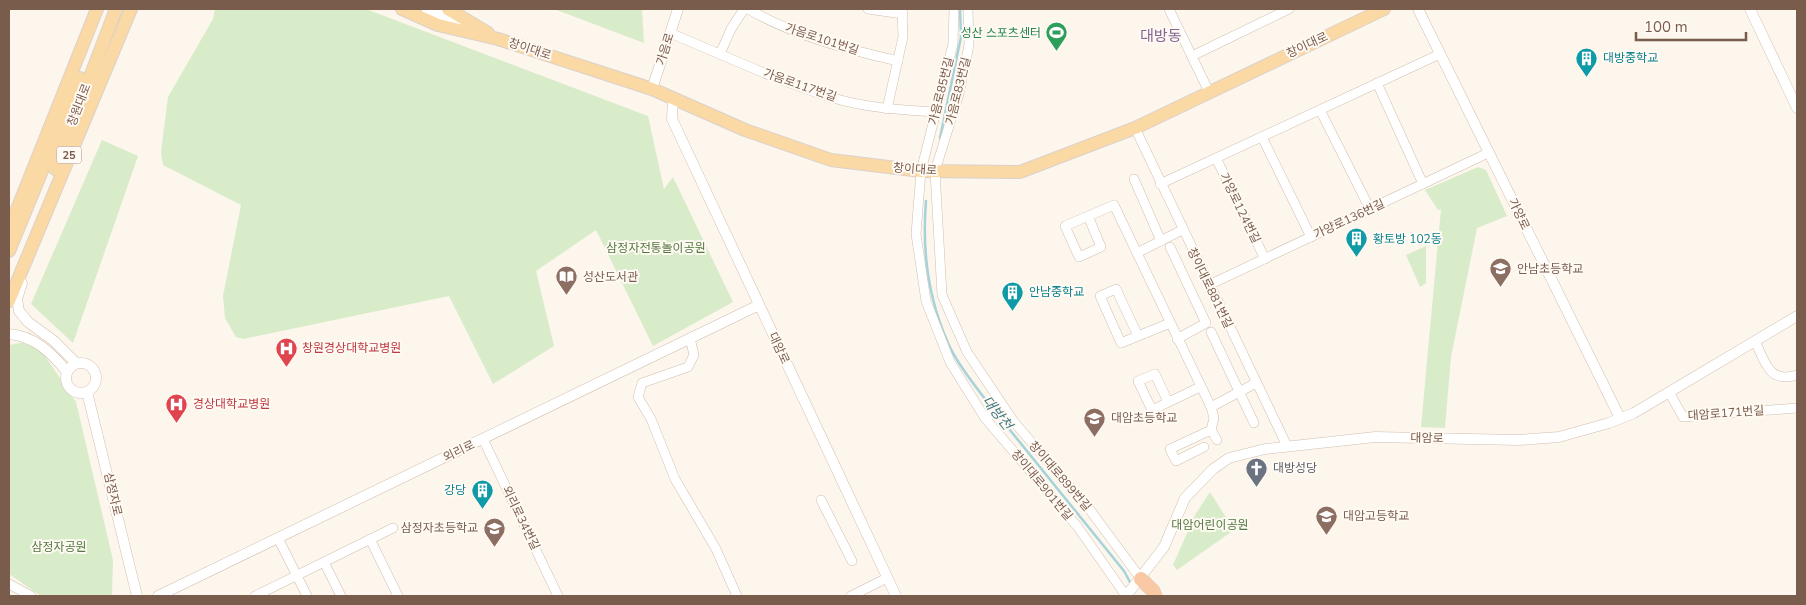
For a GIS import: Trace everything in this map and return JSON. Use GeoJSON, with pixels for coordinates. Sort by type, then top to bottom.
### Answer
{"type":"FeatureCollection","features":[{"type":"Feature","properties":{"kind":"highway"},"geometry":{"type":"LineString","coordinates":[[1141,579],[1153,591],[1155,596]]}},
{"type":"Feature","properties":{"kind":"main road"},"geometry":{"type":"LineString","coordinates":[[9,231],[97,9]]}},
{"type":"Feature","properties":{"kind":"main road","name":"창원대로"},"geometry":{"type":"LineString","coordinates":[[9,251],[108,9]]}},
{"type":"Feature","properties":{"kind":"main road","name":"창원대로"},"geometry":{"type":"LineString","coordinates":[[9,285],[116,9]]}},
{"type":"Feature","properties":{"kind":"main road","name":"25"},"geometry":{"type":"LineString","coordinates":[[9,301],[130,9]]}},
{"type":"Feature","properties":{"kind":"main road"},"geometry":{"type":"LineString","coordinates":[[402,9],[438,25],[498,39]]}},
{"type":"Feature","properties":{"kind":"main road","name":"창이대로"},"geometry":{"type":"LineString","coordinates":[[498,39],[652,89],[745,130],[831,160],[921,171],[1020,172],[1135,128],[1384,9]]}},
{"type":"Feature","properties":{"kind":"main road"},"geometry":{"type":"LineString","coordinates":[[437,10],[498,39]]}},
{"type":"Feature","properties":{"kind":"street","name":"가음로"},"geometry":{"type":"LineString","coordinates":[[652,89],[678,9]]}},
{"type":"Feature","properties":{"kind":"street"},"geometry":{"type":"LineString","coordinates":[[720,54],[731,29],[744,9]]}},
{"type":"Feature","properties":{"kind":"street","name":"가음로101번길"},"geometry":{"type":"LineString","coordinates":[[748,9],[774,24],[831,45],[898,61]]}},
{"type":"Feature","properties":{"kind":"street"},"geometry":{"type":"LineString","coordinates":[[868,9],[902,11],[902,37],[887,109]]}},
{"type":"Feature","properties":{"kind":"street","name":"가음로85번길"},"geometry":{"type":"LineString","coordinates":[[921,171],[953,44],[954,9]]}},
{"type":"Feature","properties":{"kind":"street","name":"가음로83번길"},"geometry":{"type":"LineString","coordinates":[[935,171],[959,94],[969,45],[968,9]]}},
{"type":"Feature","properties":{"kind":"street"},"geometry":{"type":"LineString","coordinates":[[1192,56],[1289,9]]}},
{"type":"Feature","properties":{"kind":"street","name":"가양로"},"geometry":{"type":"LineString","coordinates":[[1418,9],[1620,418]]}},
{"type":"Feature","properties":{"kind":"street"},"geometry":{"type":"LineString","coordinates":[[1750,9],[1797,108]]}},
{"type":"Feature","properties":{"kind":"street"},"geometry":{"type":"LineString","coordinates":[[1172,10],[1209,92]]}},
{"type":"Feature","properties":{"kind":"street","name":"가음로117번길"},"geometry":{"type":"LineString","coordinates":[[670,33],[832,98],[887,109],[937,112]]}},
{"type":"Feature","properties":{"kind":"street","name":"가양로124번길"},"geometry":{"type":"LineString","coordinates":[[1160,184],[1440,54]]}},
{"type":"Feature","properties":{"kind":"street"},"geometry":{"type":"LineString","coordinates":[[1377,84],[1423,184]]}},
{"type":"Feature","properties":{"kind":"street","name":"대암로"},"geometry":{"type":"LineString","coordinates":[[673,98],[672,119],[896,596]]}},
{"type":"Feature","properties":{"kind":"street"},"geometry":{"type":"LineString","coordinates":[[1320,110],[1370,209]]}},
{"type":"Feature","properties":{"kind":"street","name":"창이대로881번길"},"geometry":{"type":"LineString","coordinates":[[1135,128],[1286,446]]}},
{"type":"Feature","properties":{"kind":"street"},"geometry":{"type":"LineString","coordinates":[[1262,137],[1311,237]]}},
{"type":"Feature","properties":{"kind":"street","name":"가양로136번길"},"geometry":{"type":"LineString","coordinates":[[1209,285],[1488,153]]}},
{"type":"Feature","properties":{"kind":"street","name":"가양로124번길"},"geometry":{"type":"LineString","coordinates":[[1216,158],[1265,259]]}},
{"type":"Feature","properties":{"kind":"street","name":"창이대로901번길"},"geometry":{"type":"LineString","coordinates":[[921,171],[916,234],[926,301],[950,362],[985,418],[1077,526],[1126,596]]}},
{"type":"Feature","properties":{"kind":"street","name":"창이대로899번길"},"geometry":{"type":"LineString","coordinates":[[935,171],[942,295],[968,352],[1003,406],[1090,510],[1141,579]]}},
{"type":"Feature","properties":{"kind":"street"},"geometry":{"type":"LineString","coordinates":[[1134,179],[1161,241]]}},
{"type":"Feature","properties":{"kind":"street"},"geometry":{"type":"LineString","coordinates":[[1088,216],[1101,247],[1080,258],[1065,226],[1088,216],[1114,205],[1211,407],[1214,418],[1211,430],[1217,440]]}},
{"type":"Feature","properties":{"kind":"street"},"geometry":{"type":"LineString","coordinates":[[1137,254],[1182,230]]}},
{"type":"Feature","properties":{"kind":"street"},"geometry":{"type":"LineString","coordinates":[[34,240],[36,250],[22,282],[17,306],[28,322],[54,341],[76,363]]}},
{"type":"Feature","properties":{"kind":"street"},"geometry":{"type":"LineString","coordinates":[[1170,247],[1206,323],[1177,339]]}},
{"type":"Feature","properties":{"kind":"street"},"geometry":{"type":"LineString","coordinates":[[1138,336],[1116,289],[1100,296],[1121,343],[1170,323]]}},
{"type":"Feature","properties":{"kind":"street"},"geometry":{"type":"LineString","coordinates":[[926,301],[942,295]]}},
{"type":"Feature","properties":{"kind":"street","name":"외리로"},"geometry":{"type":"LineString","coordinates":[[158,596],[759,305]]}},
{"type":"Feature","properties":{"kind":"street","name":"대암로"},"geometry":{"type":"LineString","coordinates":[[1126,596],[1164,547],[1185,498],[1212,469],[1229,458],[1246,452],[1286,446],[1375,437],[1519,440],[1559,437],[1620,418],[1669,392],[1797,316]]}},
{"type":"Feature","properties":{"kind":"street"},"geometry":{"type":"LineString","coordinates":[[1211,332],[1254,424]]}},
{"type":"Feature","properties":{"kind":"street"},"geometry":{"type":"LineString","coordinates":[[9,334],[23,336],[37,342],[67,372]]}},
{"type":"Feature","properties":{"kind":"street"},"geometry":{"type":"LineString","coordinates":[[690,338],[694,355],[688,367],[642,384],[638,398],[651,419],[675,479],[716,549],[737,596]]}},
{"type":"Feature","properties":{"kind":"street"},"geometry":{"type":"LineString","coordinates":[[1755,341],[1768,368],[1775,375],[1784,378],[1797,375]]}},
{"type":"Feature","properties":{"kind":"street"},"geometry":{"type":"LineString","coordinates":[[84,362],[95,371],[95,383],[87,392],[82,393],[72,390],[66,381],[67,372],[76,363],[84,362]]}},
{"type":"Feature","properties":{"kind":"street"},"geometry":{"type":"LineString","coordinates":[[1211,407],[1256,383]]}},
{"type":"Feature","properties":{"kind":"street"},"geometry":{"type":"LineString","coordinates":[[1168,402],[1200,387]]}},
{"type":"Feature","properties":{"kind":"street","name":"삼정자로"},"geometry":{"type":"LineString","coordinates":[[87,392],[137,596]]}},
{"type":"Feature","properties":{"kind":"street","name":"대암로171번길"},"geometry":{"type":"LineString","coordinates":[[1669,392],[1683,416],[1797,408]]}},
{"type":"Feature","properties":{"kind":"street"},"geometry":{"type":"LineString","coordinates":[[985,418],[1003,406]]}},
{"type":"Feature","properties":{"kind":"street"},"geometry":{"type":"LineString","coordinates":[[1204,447],[1176,461],[1170,449],[1211,430]]}},
{"type":"Feature","properties":{"kind":"street","name":"외리로34번길"},"geometry":{"type":"LineString","coordinates":[[483,439],[556,596]]}},
{"type":"Feature","properties":{"kind":"street"},"geometry":{"type":"LineString","coordinates":[[821,500],[852,560]]}},
{"type":"Feature","properties":{"kind":"street"},"geometry":{"type":"LineString","coordinates":[[255,596],[296,574],[393,528]]}},
{"type":"Feature","properties":{"kind":"street"},"geometry":{"type":"LineString","coordinates":[[278,538],[307,596]]}},
{"type":"Feature","properties":{"kind":"street"},"geometry":{"type":"LineString","coordinates":[[370,539],[398,596]]}},
{"type":"Feature","properties":{"kind":"street"},"geometry":{"type":"LineString","coordinates":[[324,562],[341,596]]}},
{"type":"Feature","properties":{"kind":"street"},"geometry":{"type":"LineString","coordinates":[[851,596],[887,578]]}},
{"type":"Feature","properties":{"kind":"street"},"geometry":{"type":"LineString","coordinates":[[9,585],[31,596]]}},
{"type":"Feature","properties":{"kind":"green space","name":"삼정자전통놀이공원"},"geometry":{"type":"Polygon","coordinates":[[[215,9],[366,9],[648,116],[664,189],[673,177],[733,302],[653,346],[596,230],[536,271],[554,346],[493,384],[449,296],[243,339],[236,337],[225,318],[223,296],[241,205],[163,165],[161,152],[168,97],[213,19],[215,9]]]}},
{"type":"Feature","properties":{"kind":"green space"},"geometry":{"type":"Polygon","coordinates":[[[554,9],[642,9],[644,43],[554,9]]]}},
{"type":"Feature","properties":{"kind":"green space"},"geometry":{"type":"Polygon","coordinates":[[[102,140],[138,156],[73,343],[31,304],[102,140]]]}},
{"type":"Feature","properties":{"kind":"green space"},"geometry":{"type":"Polygon","coordinates":[[[1478,167],[1486,170],[1507,216],[1477,228],[1451,357],[1445,428],[1421,427],[1441,209],[1438,210],[1425,190],[1478,167]]]}},
{"type":"Feature","properties":{"kind":"green space"},"geometry":{"type":"Polygon","coordinates":[[[1426,246],[1426,283],[1420,287],[1406,255],[1426,246]]]}},
{"type":"Feature","properties":{"kind":"green space","name":"삼정자공원"},"geometry":{"type":"Polygon","coordinates":[[[25,342],[43,353],[76,402],[113,560],[112,596],[41,596],[9,574],[9,345],[25,342]]]}},
{"type":"Feature","properties":{"kind":"green space","name":"대암어린이공원"},"geometry":{"type":"Polygon","coordinates":[[[1210,492],[1234,530],[1177,570],[1173,565],[1195,515],[1210,492]]]}},
{"type":"Feature","properties":{"kind":"waterway","name":"대방천"},"geometry":{"type":"LineString","coordinates":[[940,138],[961,37],[960,9]]}},
{"type":"Feature","properties":{"kind":"waterway","name":"대방천"},"geometry":{"type":"LineString","coordinates":[[926,201],[925,237],[928,273],[941,326],[956,358],[993,409]]}},
{"type":"Feature","properties":{"kind":"waterway","name":"대방천"},"geometry":{"type":"LineString","coordinates":[[997,414],[1124,571],[1131,584]]}},
{"type":"Feature","properties":{"kind":"place","name":"성산 스포츠센터"},"geometry":{"type":"Point","coordinates":[1057,52]}},
{"type":"Feature","properties":{"kind":"place","name":"대방중학교"},"geometry":{"type":"Point","coordinates":[1587,77]}},
{"type":"Feature","properties":{"kind":"place","name":"황토방 102동"},"geometry":{"type":"Point","coordinates":[1357,258]}},
{"type":"Feature","properties":{"kind":"place","name":"안남초등학교"},"geometry":{"type":"Point","coordinates":[1501,288]}},
{"type":"Feature","properties":{"kind":"place","name":"성산도서관"},"geometry":{"type":"Point","coordinates":[567,296]}},
{"type":"Feature","properties":{"kind":"place","name":"안남중학교"},"geometry":{"type":"Point","coordinates":[1013,311]}},
{"type":"Feature","properties":{"kind":"place","name":"창원경상대학교병원"},"geometry":{"type":"Point","coordinates":[286,367]}},
{"type":"Feature","properties":{"kind":"place","name":"경상대학교병원"},"geometry":{"type":"Point","coordinates":[177,423]}},
{"type":"Feature","properties":{"kind":"place","name":"대암초등학교"},"geometry":{"type":"Point","coordinates":[1095,437]}},
{"type":"Feature","properties":{"kind":"place","name":"대방성당"},"geometry":{"type":"Point","coordinates":[1257,487]}},
{"type":"Feature","properties":{"kind":"place","name":"강당"},"geometry":{"type":"Point","coordinates":[482,509]}},
{"type":"Feature","properties":{"kind":"place","name":"대암고등학교"},"geometry":{"type":"Point","coordinates":[1327,535]}},
{"type":"Feature","properties":{"kind":"place","name":"삼정자초등학교"},"geometry":{"type":"Point","coordinates":[494,547]}},
{"type":"Feature","properties":{"kind":"district","name":"대방동"},"geometry":{"type":"Point","coordinates":[1161,36]}}]}
